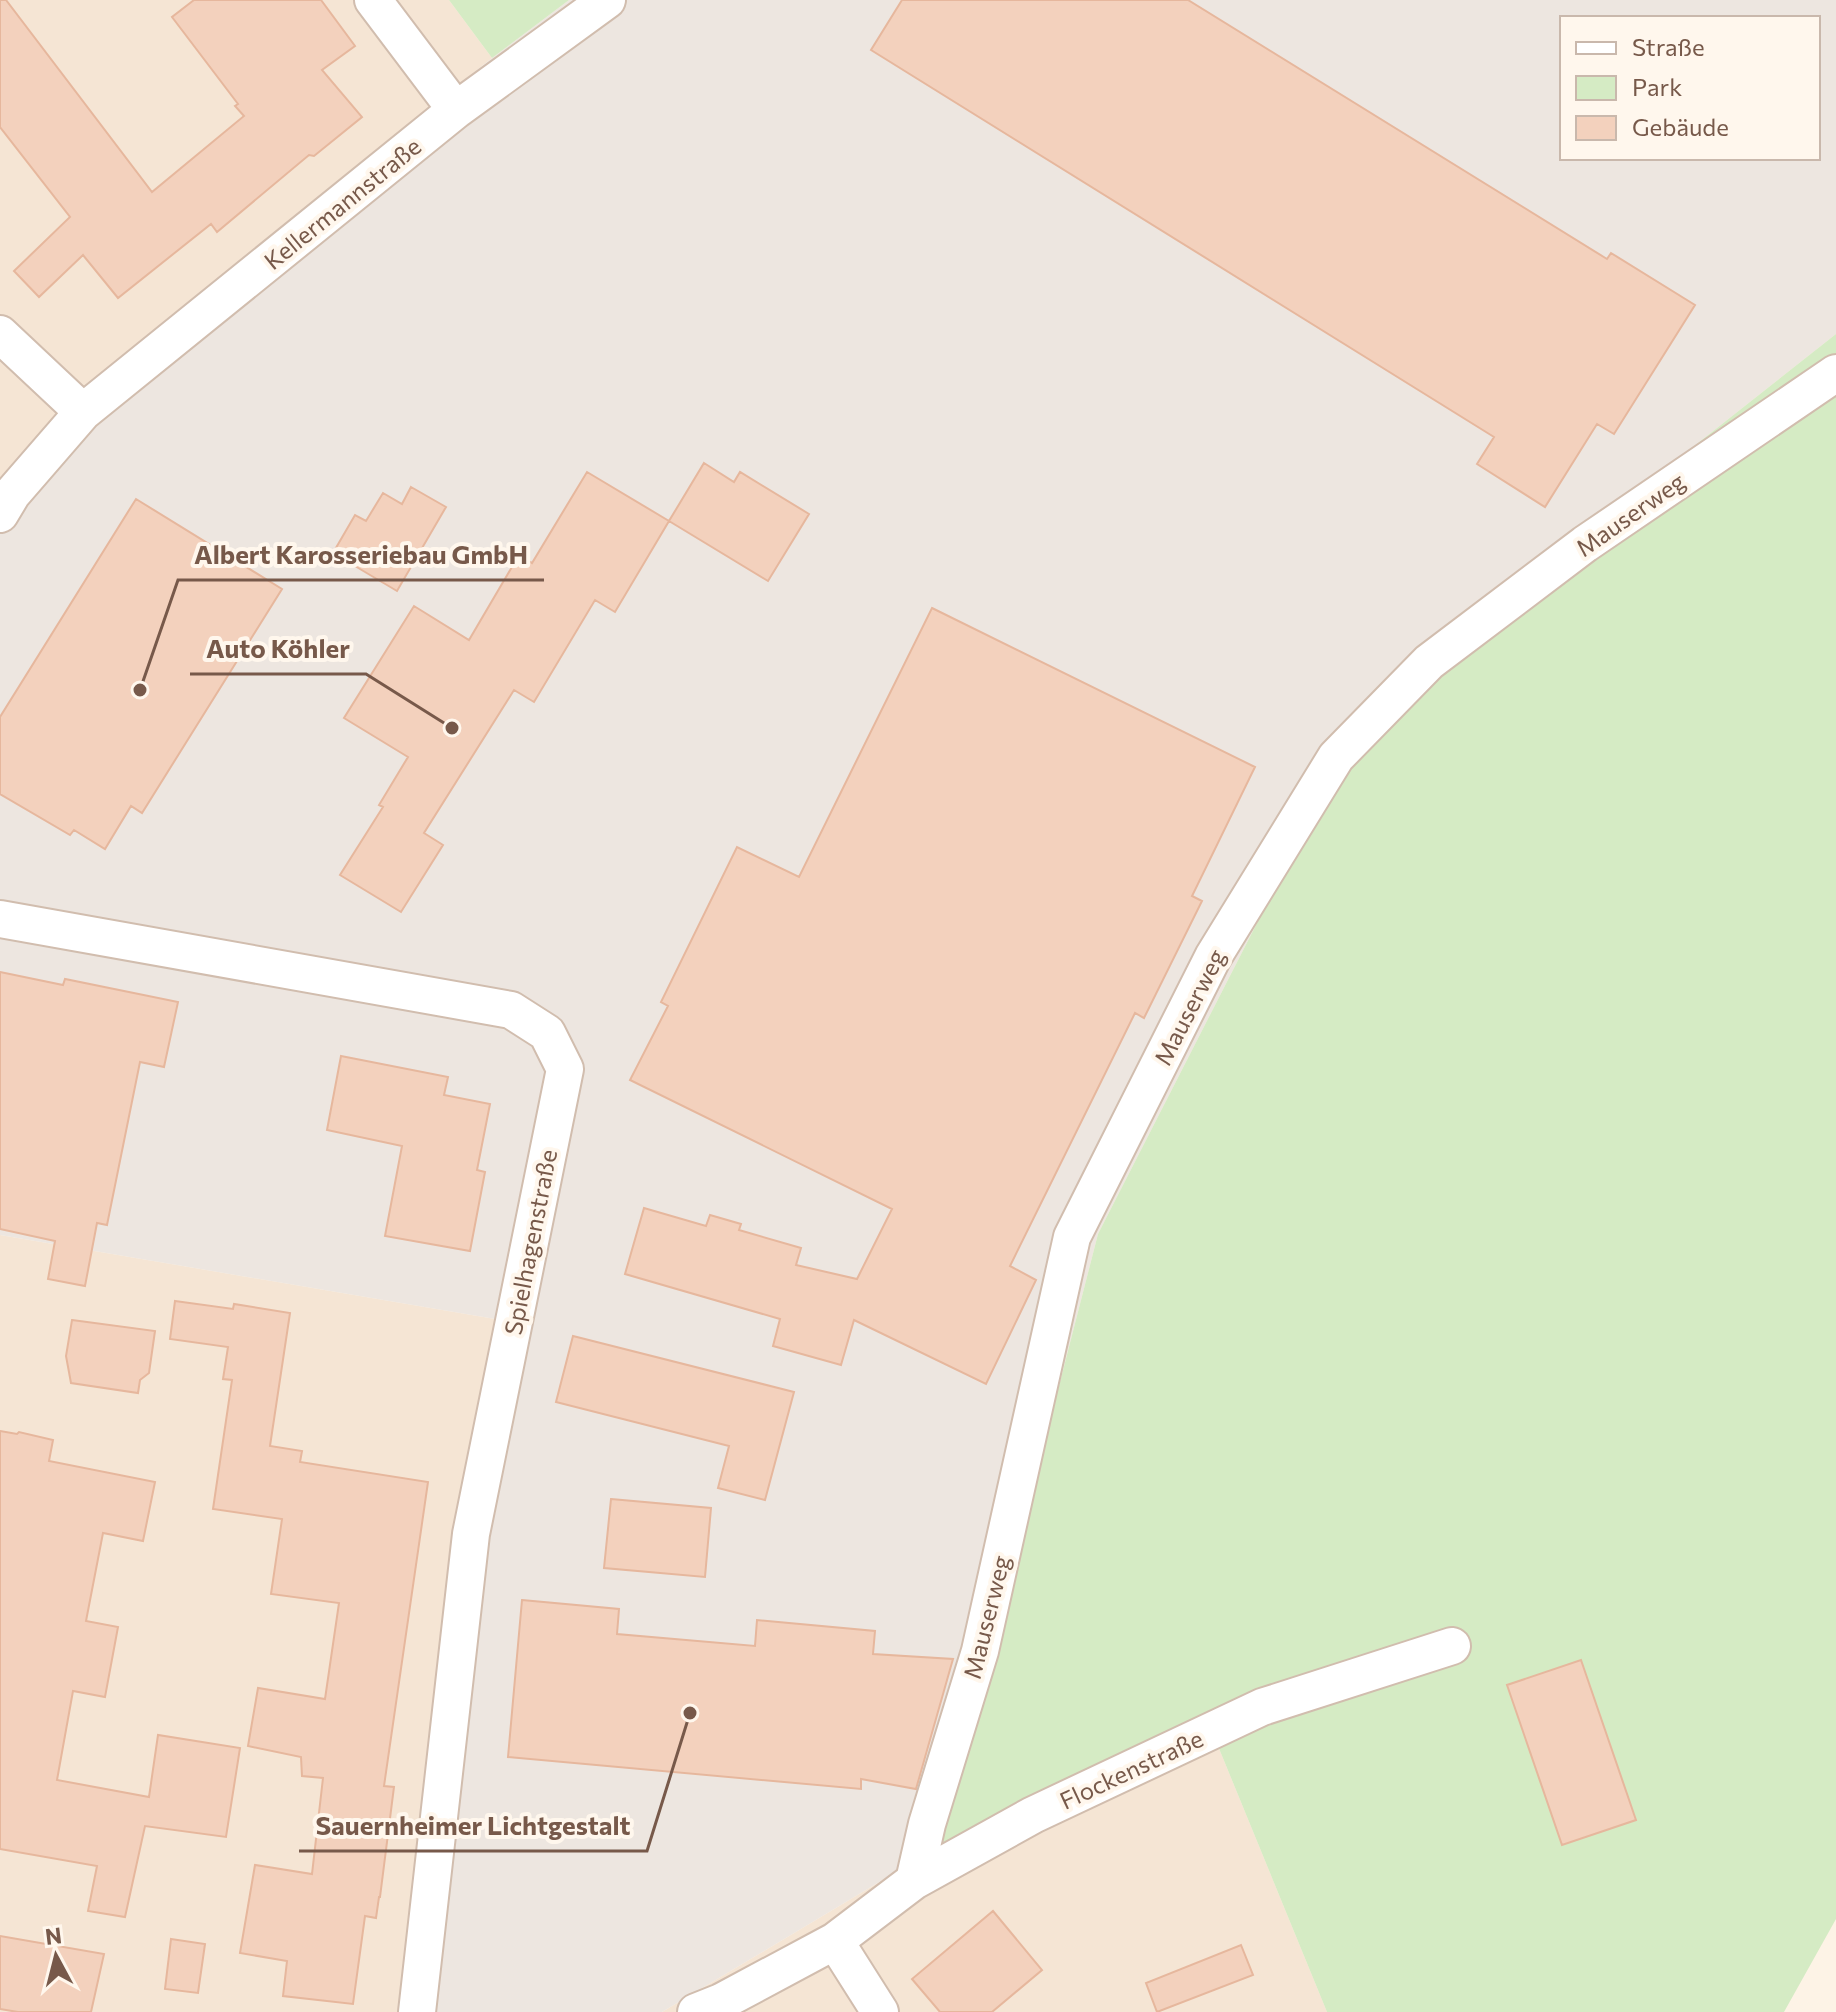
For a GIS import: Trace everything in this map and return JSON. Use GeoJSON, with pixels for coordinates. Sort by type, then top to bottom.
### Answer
{"type":"FeatureCollection","features":[{"type":"Feature","properties":{"kind":"street"},"geometry":{"type":"LineString","coordinates":[[373,0],[456,110]]}},
{"type":"Feature","properties":{"kind":"street","name":"Kellermannstraße"},"geometry":{"type":"LineString","coordinates":[[0,514],[12,494],[83,412],[456,110],[607,0]]}},
{"type":"Feature","properties":{"kind":"street"},"geometry":{"type":"LineString","coordinates":[[0,334],[83,412]]}},
{"type":"Feature","properties":{"kind":"street","name":"Mauserweg"},"geometry":{"type":"LineString","coordinates":[[914,1881],[927,1824],[980,1651],[1072,1237],[1213,957],[1336,757],[1429,662],[1585,544],[1836,373]]}},
{"type":"Feature","properties":{"kind":"street","name":"Spielhagenstraße"},"geometry":{"type":"LineString","coordinates":[[0,919],[511,1010],[547,1033],[565,1069],[471,1534],[417,2012]]}},
{"type":"Feature","properties":{"kind":"street","name":"Flockenstraße"},"geometry":{"type":"LineString","coordinates":[[696,2012],[721,2002],[835,1941],[914,1881],[1033,1815],[1262,1707],[1452,1646]]}},
{"type":"Feature","properties":{"kind":"street"},"geometry":{"type":"LineString","coordinates":[[835,1941],[880,2012]]}},
{"type":"Feature","properties":{"kind":"shaded area"},"geometry":{"type":"Polygon","coordinates":[[[0,0],[449,0],[492,58],[61,405],[0,500],[0,0]]]}},
{"type":"Feature","properties":{"kind":"shaded area"},"geometry":{"type":"Polygon","coordinates":[[[569,0],[1836,0],[1836,334],[1370,702],[1098,1234],[941,1845],[662,2012],[434,2012],[513,1322],[0,1235],[0,500],[61,405],[492,58],[569,0]]]}},
{"type":"Feature","properties":{"kind":"shaded area"},"geometry":{"type":"Polygon","coordinates":[[[0,1235],[513,1322],[434,2012],[0,2012],[0,1235]]]}},
{"type":"Feature","properties":{"kind":"shaded area"},"geometry":{"type":"Polygon","coordinates":[[[1211,1729],[1327,2012],[662,2012],[941,1845],[1211,1729]]]}},
{"type":"Feature","properties":{"kind":"green space"},"geometry":{"type":"Polygon","coordinates":[[[449,0],[569,0],[492,58],[449,0]]]}},
{"type":"Feature","properties":{"kind":"green space"},"geometry":{"type":"Polygon","coordinates":[[[1836,334],[1836,1919],[1784,2012],[1327,2012],[1211,1729],[941,1845],[1098,1234],[1370,702],[1836,334]]]}},
{"type":"Feature","properties":{"kind":"building"},"geometry":{"type":"Polygon","coordinates":[[[0,0],[6,0],[152,192],[244,116],[172,17],[194,0],[321,0],[355,46],[322,70],[362,117],[314,156],[309,155],[217,232],[211,224],[118,298],[83,255],[39,297],[14,271],[70,217],[0,127],[0,0]]]}},
{"type":"Feature","properties":{"kind":"building"},"geometry":{"type":"Polygon","coordinates":[[[902,0],[1188,0],[1607,259],[1611,253],[1695,305],[1614,434],[1597,424],[1545,507],[1477,464],[1494,437],[871,50],[902,0]]]}},
{"type":"Feature","properties":{"kind":"building"},"geometry":{"type":"Polygon","coordinates":[[[704,463],[734,482],[740,472],[809,514],[768,581],[669,521],[704,463]]]}},
{"type":"Feature","properties":{"kind":"building"},"geometry":{"type":"Polygon","coordinates":[[[587,472],[669,521],[615,612],[595,600],[534,702],[514,690],[424,833],[443,845],[401,912],[340,875],[383,807],[379,805],[408,757],[344,718],[414,606],[469,640],[519,555],[532,563],[587,472]]]}},
{"type":"Feature","properties":{"kind":"building"},"geometry":{"type":"Polygon","coordinates":[[[411,487],[446,507],[397,591],[333,553],[355,515],[366,521],[383,493],[402,504],[411,487]]]}},
{"type":"Feature","properties":{"kind":"building"},"geometry":{"type":"Polygon","coordinates":[[[136,499],[282,589],[142,813],[131,806],[105,849],[74,830],[70,835],[0,794],[0,717],[136,499]]]}},
{"type":"Feature","properties":{"kind":"building"},"geometry":{"type":"Polygon","coordinates":[[[932,608],[1255,767],[1192,896],[1202,901],[1144,1018],[1135,1013],[1010,1266],[1036,1280],[986,1384],[854,1320],[841,1365],[773,1346],[780,1319],[625,1274],[644,1208],[706,1226],[710,1215],[741,1224],[739,1230],[801,1248],[796,1265],[857,1279],[892,1209],[630,1080],[668,1006],[661,1002],[737,847],[799,877],[932,608]]]}},
{"type":"Feature","properties":{"kind":"building"},"geometry":{"type":"Polygon","coordinates":[[[0,972],[63,985],[65,979],[178,1002],[164,1067],[140,1062],[107,1225],[97,1223],[85,1286],[48,1279],[55,1241],[0,1229],[0,972]]]}},
{"type":"Feature","properties":{"kind":"building"},"geometry":{"type":"Polygon","coordinates":[[[341,1056],[448,1077],[444,1095],[490,1104],[477,1170],[485,1172],[470,1251],[385,1236],[402,1146],[327,1130],[341,1056]]]}},
{"type":"Feature","properties":{"kind":"building"},"geometry":{"type":"Polygon","coordinates":[[[175,1301],[233,1309],[234,1304],[290,1313],[270,1446],[302,1451],[300,1462],[428,1482],[384,1786],[394,1787],[380,1897],[376,1918],[365,1916],[353,2004],[283,1996],[287,1961],[240,1953],[255,1865],[312,1874],[323,1778],[302,1776],[301,1757],[248,1746],[258,1688],[325,1699],[339,1603],[271,1594],[282,1519],[213,1509],[232,1380],[223,1379],[228,1347],[170,1339],[175,1301]]]}},
{"type":"Feature","properties":{"kind":"building"},"geometry":{"type":"Polygon","coordinates":[[[72,1320],[155,1331],[149,1373],[140,1380],[138,1393],[71,1383],[66,1356],[72,1320]]]}},
{"type":"Feature","properties":{"kind":"building"},"geometry":{"type":"Polygon","coordinates":[[[573,1336],[794,1392],[765,1500],[718,1488],[729,1446],[556,1402],[573,1336]]]}},
{"type":"Feature","properties":{"kind":"building"},"geometry":{"type":"Polygon","coordinates":[[[0,1431],[53,1440],[49,1461],[155,1482],[143,1541],[103,1533],[86,1621],[118,1627],[105,1697],[73,1691],[57,1780],[149,1797],[158,1735],[240,1748],[226,1837],[145,1826],[125,1917],[88,1911],[97,1866],[0,1849],[0,1431]]]}},
{"type":"Feature","properties":{"kind":"building"},"geometry":{"type":"Polygon","coordinates":[[[611,1499],[711,1508],[705,1577],[604,1568],[611,1499]]]}},
{"type":"Feature","properties":{"kind":"building"},"geometry":{"type":"Polygon","coordinates":[[[522,1600],[619,1609],[617,1634],[755,1646],[757,1620],[875,1631],[873,1654],[953,1659],[916,1789],[861,1779],[861,1789],[508,1757],[522,1600]]]}},
{"type":"Feature","properties":{"kind":"building"},"geometry":{"type":"Polygon","coordinates":[[[1581,1660],[1636,1820],[1562,1845],[1507,1685],[1581,1660]]]}},
{"type":"Feature","properties":{"kind":"building"},"geometry":{"type":"Polygon","coordinates":[[[993,1911],[1042,1970],[992,2012],[940,2012],[912,1979],[993,1911]]]}},
{"type":"Feature","properties":{"kind":"building"},"geometry":{"type":"Polygon","coordinates":[[[0,1936],[104,1954],[91,2012],[18,2012],[0,2009],[0,1936]]]}},
{"type":"Feature","properties":{"kind":"building"},"geometry":{"type":"Polygon","coordinates":[[[171,1939],[205,1944],[198,1993],[165,1989],[171,1939]]]}},
{"type":"Feature","properties":{"kind":"building"},"geometry":{"type":"Polygon","coordinates":[[[1241,1945],[1253,1975],[1157,2012],[1146,1983],[1241,1945]]]}},
{"type":"Feature","properties":{"kind":"place","name":"Albert Karosseriebau GmbH"},"geometry":{"type":"Point","coordinates":[140,690]}},
{"type":"Feature","properties":{"kind":"place","name":"Auto Köhler"},"geometry":{"type":"Point","coordinates":[452,728]}},
{"type":"Feature","properties":{"kind":"place","name":"Sauernheimer Lichtgestalt"},"geometry":{"type":"Point","coordinates":[690,1713]}}]}
